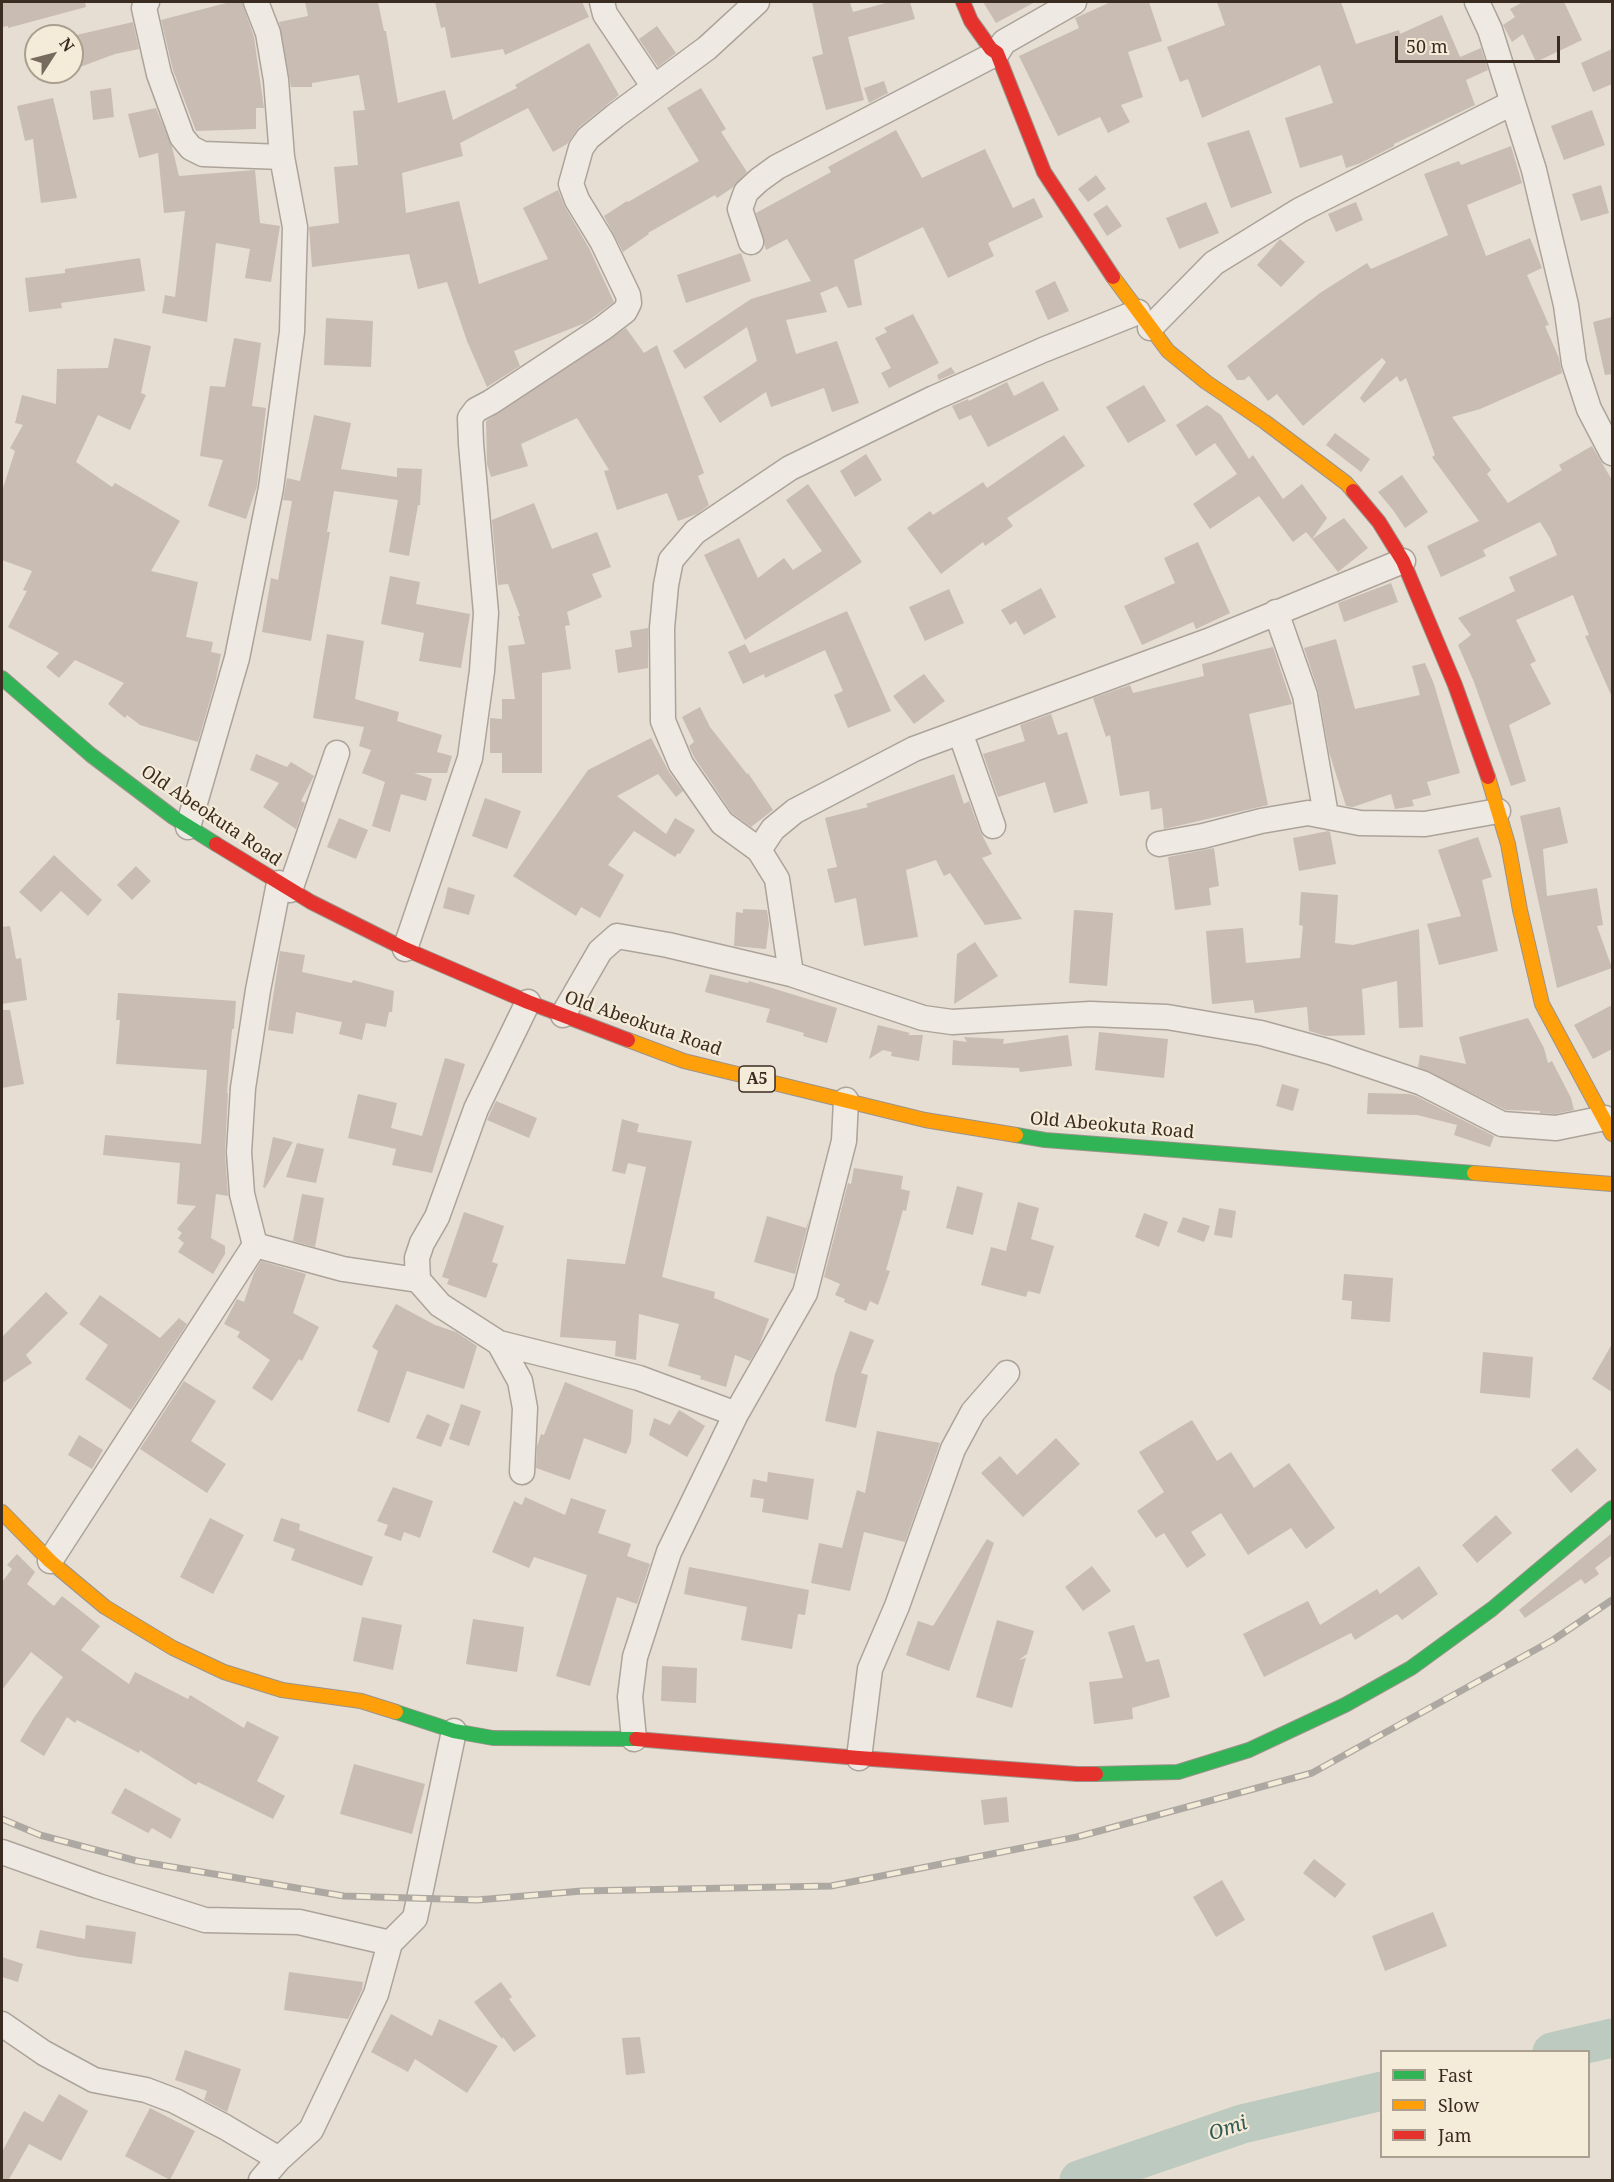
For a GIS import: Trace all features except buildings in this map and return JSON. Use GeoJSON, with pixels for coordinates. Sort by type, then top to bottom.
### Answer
{"type":"FeatureCollection","features":[{"type":"Feature","properties":{"kind":"main road"},"geometry":{"type":"LineString","coordinates":[[963,2],[971,21],[991,49],[997,53],[1044,172],[1144,320],[1168,351],[1206,382],[1265,422],[1346,483],[1379,522],[1403,561],[1455,685],[1498,811],[1508,844],[1520,910],[1542,1004],[1609,1126]]}},
{"type":"Feature","properties":{"kind":"main road","name":"Old Abeokuta Road"},"geometry":{"type":"LineString","coordinates":[[2,678],[91,755],[188,827],[285,886],[405,949],[528,1002],[684,1061],[925,1120],[1045,1140],[1612,1184]]}},
{"type":"Feature","properties":{"kind":"main road"},"geometry":{"type":"LineString","coordinates":[[2,1512],[50,1561],[105,1607],[173,1648],[224,1672],[282,1690],[362,1701],[454,1731],[493,1738],[634,1739],[1077,1774],[1178,1772],[1249,1750],[1345,1705],[1411,1668],[1492,1609],[1612,1508]]}},
{"type":"Feature","properties":{"kind":"street"},"geometry":{"type":"LineString","coordinates":[[147,2],[144,8],[159,74],[182,137],[191,148],[203,154],[282,157]]}},
{"type":"Feature","properties":{"kind":"street"},"geometry":{"type":"LineString","coordinates":[[188,827],[237,658],[272,488],[292,332],[295,227],[282,157],[276,80],[268,33],[256,2]]}},
{"type":"Feature","properties":{"kind":"street"},"geometry":{"type":"LineString","coordinates":[[602,2],[605,14],[654,87]]}},
{"type":"Feature","properties":{"kind":"street"},"geometry":{"type":"LineString","coordinates":[[405,949],[470,758],[482,671],[486,613],[470,418],[476,410],[626,311],[629,303],[628,295],[602,241],[577,200],[572,184],[580,148],[588,138],[707,48],[757,2]]}},
{"type":"Feature","properties":{"kind":"street"},"geometry":{"type":"LineString","coordinates":[[751,242],[740,208],[746,192],[759,180],[777,167],[997,53],[1004,42],[1074,2]]}},
{"type":"Feature","properties":{"kind":"street"},"geometry":{"type":"LineString","coordinates":[[1477,2],[1490,30],[1534,170],[1566,305],[1574,363],[1589,409],[1612,453]]}},
{"type":"Feature","properties":{"kind":"street"},"geometry":{"type":"LineString","coordinates":[[791,974],[777,879],[759,850],[722,823],[681,764],[663,721],[662,628],[671,560],[695,532],[790,468],[945,393],[1043,350],[1144,320],[1214,263],[1300,210],[1512,103]]}},
{"type":"Feature","properties":{"kind":"street"},"geometry":{"type":"LineString","coordinates":[[759,850],[773,829],[795,811],[914,749],[1121,674],[1403,561]]}},
{"type":"Feature","properties":{"kind":"street"},"geometry":{"type":"LineString","coordinates":[[1276,612],[1305,695],[1326,815]]}},
{"type":"Feature","properties":{"kind":"street"},"geometry":{"type":"LineString","coordinates":[[960,732],[993,826]]}},
{"type":"Feature","properties":{"kind":"street"},"geometry":{"type":"LineString","coordinates":[[50,1561],[255,1245],[242,1194],[239,1152],[243,1088],[258,990],[285,886],[337,753]]}},
{"type":"Feature","properties":{"kind":"street"},"geometry":{"type":"LineString","coordinates":[[1159,844],[1308,813],[1360,823],[1425,824],[1498,811]]}},
{"type":"Feature","properties":{"kind":"street"},"geometry":{"type":"LineString","coordinates":[[562,1015],[600,951],[617,936],[668,945],[791,974],[923,1018],[952,1022],[1090,1014],[1167,1017],[1261,1033],[1330,1052],[1422,1083],[1502,1124],[1556,1128],[1609,1126]]}},
{"type":"Feature","properties":{"kind":"street"},"geometry":{"type":"LineString","coordinates":[[528,1002],[476,1109],[437,1217],[422,1243],[417,1258],[418,1280],[440,1305],[499,1343],[639,1378],[736,1414]]}},
{"type":"Feature","properties":{"kind":"street"},"geometry":{"type":"LineString","coordinates":[[634,1739],[630,1697],[635,1657],[669,1552],[736,1414],[805,1293],[844,1141],[846,1100]]}},
{"type":"Feature","properties":{"kind":"street"},"geometry":{"type":"LineString","coordinates":[[255,1245],[343,1269],[418,1280]]}},
{"type":"Feature","properties":{"kind":"street"},"geometry":{"type":"LineString","coordinates":[[499,1343],[520,1381],[522,1390],[525,1407],[522,1472]]}},
{"type":"Feature","properties":{"kind":"street"},"geometry":{"type":"LineString","coordinates":[[860,1758],[870,1669],[897,1606],[953,1449],[973,1412],[1007,1373]]}},
{"type":"Feature","properties":{"kind":"street"},"geometry":{"type":"LineString","coordinates":[[261,2181],[279,2159],[311,2130],[376,1994],[390,1943],[415,1918],[454,1731]]}},
{"type":"Feature","properties":{"kind":"street"},"geometry":{"type":"LineString","coordinates":[[2,1852],[205,1920],[299,1922],[390,1943]]}},
{"type":"Feature","properties":{"kind":"street"},"geometry":{"type":"LineString","coordinates":[[2,2024],[44,2053],[94,2080],[146,2090],[174,2101],[225,2127],[279,2159]]}},
{"type":"Feature","properties":{"kind":"waterway","name":"Omi"},"geometry":{"type":"LineString","coordinates":[[1561,2050],[1612,2038]]}},
{"type":"Feature","properties":{"kind":"waterway","name":"Omi"},"geometry":{"type":"LineString","coordinates":[[1079,2180],[1242,2124],[1380,2091]]}},
{"type":"Feature","properties":{"kind":"railway"},"geometry":{"type":"LineString","coordinates":[[2,1819],[40,1835],[137,1861],[344,1896],[477,1900],[582,1891],[831,1886],[1077,1837],[1312,1773],[1553,1640],[1612,1600]]}},
{"type":"Feature","properties":{"kind":"traffic: fast"},"geometry":{"type":"LineString","coordinates":[[2,678],[91,755],[173,817],[216,844]]}},
{"type":"Feature","properties":{"kind":"traffic: fast"},"geometry":{"type":"LineString","coordinates":[[1016,1135],[1045,1140],[1474,1173]]}},
{"type":"Feature","properties":{"kind":"traffic: fast"},"geometry":{"type":"LineString","coordinates":[[1096,1774],[1178,1772],[1249,1750],[1345,1705],[1411,1668],[1492,1609],[1612,1508]]}},
{"type":"Feature","properties":{"kind":"traffic: fast"},"geometry":{"type":"LineString","coordinates":[[396,1712],[454,1731],[493,1738],[636,1739]]}},
{"type":"Feature","properties":{"kind":"traffic: slow"},"geometry":{"type":"LineString","coordinates":[[1113,277],[1168,351],[1206,382],[1265,422],[1346,483],[1353,491]]}},
{"type":"Feature","properties":{"kind":"traffic: slow"},"geometry":{"type":"LineString","coordinates":[[1488,777],[1508,844],[1520,910],[1542,1004],[1612,1134]]}},
{"type":"Feature","properties":{"kind":"traffic: slow"},"geometry":{"type":"LineString","coordinates":[[628,1040],[684,1061],[925,1120],[1016,1135]]}},
{"type":"Feature","properties":{"kind":"traffic: slow"},"geometry":{"type":"LineString","coordinates":[[1474,1173],[1612,1184]]}},
{"type":"Feature","properties":{"kind":"traffic: slow"},"geometry":{"type":"LineString","coordinates":[[2,1512],[50,1561],[105,1607],[173,1648],[224,1672],[282,1690],[361,1701],[396,1712]]}},
{"type":"Feature","properties":{"kind":"traffic: jam"},"geometry":{"type":"LineString","coordinates":[[963,2],[971,21],[991,49],[997,53],[1044,172],[1113,277]]}},
{"type":"Feature","properties":{"kind":"traffic: jam"},"geometry":{"type":"LineString","coordinates":[[1353,491],[1379,522],[1403,561],[1455,685],[1488,777]]}},
{"type":"Feature","properties":{"kind":"traffic: jam"},"geometry":{"type":"LineString","coordinates":[[216,844],[311,902],[405,949],[528,1002],[628,1040]]}},
{"type":"Feature","properties":{"kind":"traffic: jam"},"geometry":{"type":"LineString","coordinates":[[636,1739],[859,1758],[1096,1774]]}}]}
